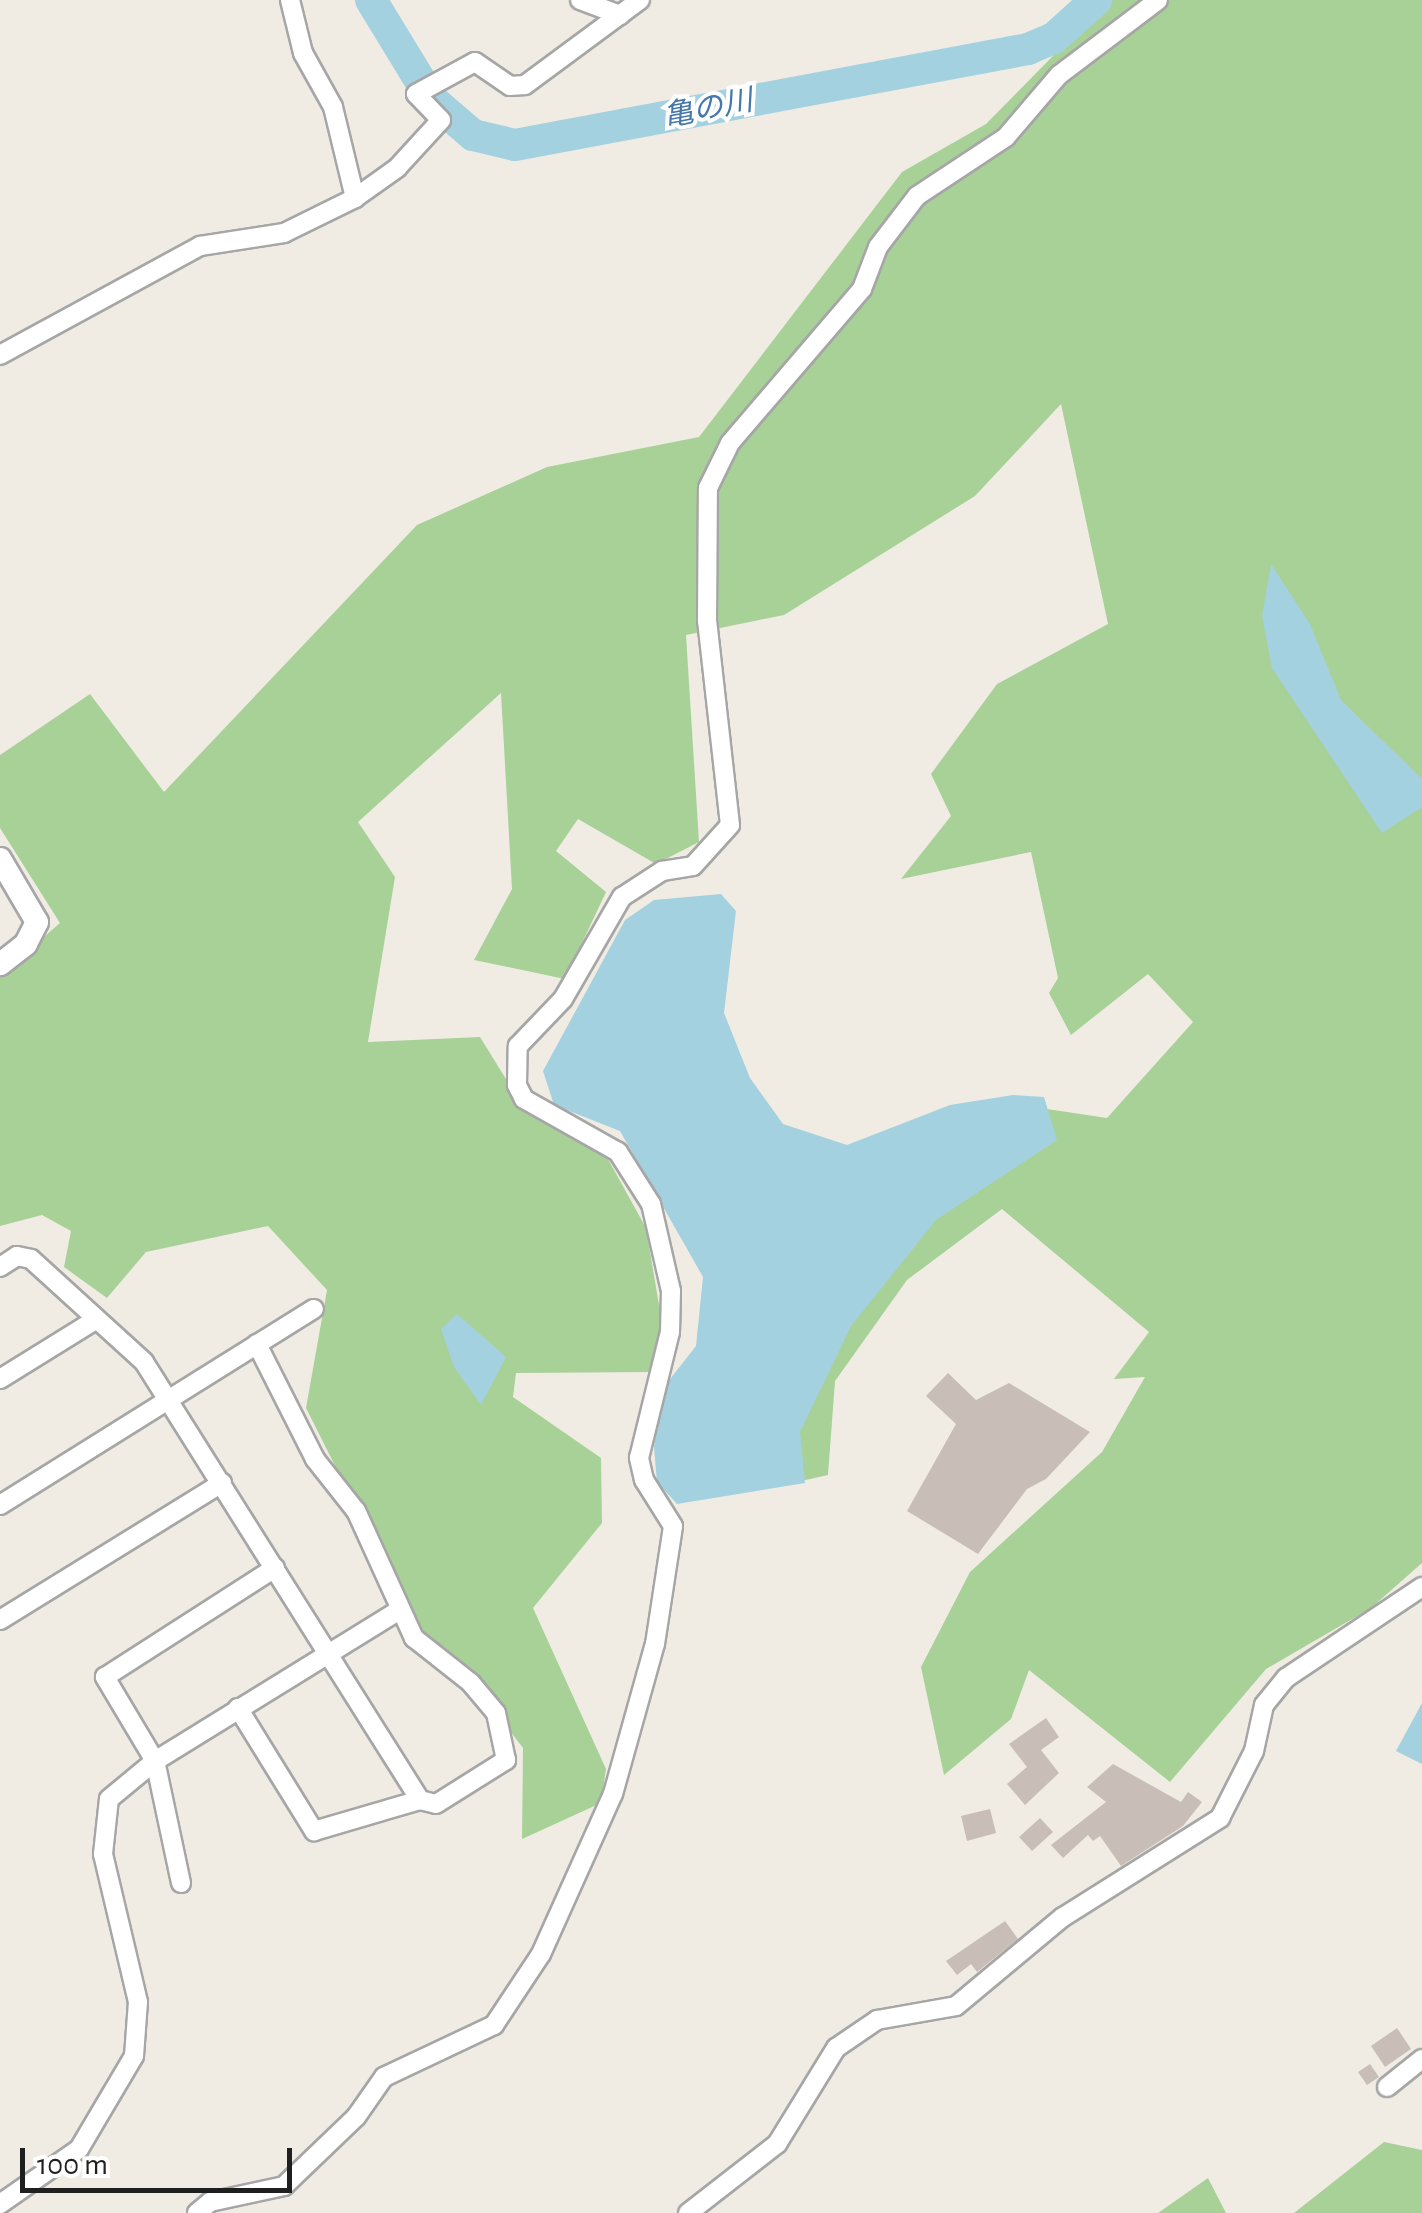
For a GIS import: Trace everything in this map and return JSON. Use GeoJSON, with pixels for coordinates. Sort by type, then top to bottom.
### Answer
{"type":"FeatureCollection","features":[{"type":"Feature","properties":{"kind":"street"},"geometry":{"type":"LineString","coordinates":[[290,0],[302,52],[333,107],[354,198]]}},
{"type":"Feature","properties":{"kind":"street"},"geometry":{"type":"LineString","coordinates":[[580,0],[620,15]]}},
{"type":"Feature","properties":{"kind":"street"},"geometry":{"type":"LineString","coordinates":[[0,356],[200,246],[284,233],[354,198],[397,168],[441,120],[416,94],[464,63],[475,62],[510,86],[525,85],[640,0]]}},
{"type":"Feature","properties":{"kind":"street"},"geometry":{"type":"LineString","coordinates":[[197,2213],[210,2202],[284,2186],[356,2117],[384,2076],[494,2025],[541,1954],[614,1794],[655,1644],[673,1526],[644,1480],[639,1458],[670,1332],[671,1290],[651,1204],[618,1152],[524,1099],[518,1085],[518,1046],[563,999],[622,898],[662,872],[693,866],[730,824],[707,621],[708,488],[730,443],[862,289],[878,247],[917,196],[1006,137],[1059,76],[1158,0]]}},
{"type":"Feature","properties":{"kind":"street"},"geometry":{"type":"LineString","coordinates":[[0,859],[37,922],[26,944],[0,964]]}},
{"type":"Feature","properties":{"kind":"street"},"geometry":{"type":"LineString","coordinates":[[0,1267],[17,1256],[30,1259],[95,1320],[114,1330],[170,1399],[420,1800]]}},
{"type":"Feature","properties":{"kind":"street"},"geometry":{"type":"LineString","coordinates":[[0,1505],[314,1309]]}},
{"type":"Feature","properties":{"kind":"street"},"geometry":{"type":"LineString","coordinates":[[0,1379],[95,1320]]}},
{"type":"Feature","properties":{"kind":"street"},"geometry":{"type":"LineString","coordinates":[[238,1708],[314,1832],[420,1800],[436,1804],[506,1760],[507,1743],[496,1714],[471,1683],[414,1638],[356,1511],[315,1458],[257,1344]]}},
{"type":"Feature","properties":{"kind":"street"},"geometry":{"type":"LineString","coordinates":[[0,1620],[222,1483]]}},
{"type":"Feature","properties":{"kind":"street"},"geometry":{"type":"LineString","coordinates":[[182,1883],[155,1762],[106,1676],[275,1568]]}},
{"type":"Feature","properties":{"kind":"street"},"geometry":{"type":"LineString","coordinates":[[688,2213],[778,2144],[836,2048],[876,2020],[956,2006],[1064,1917],[1220,1818],[1248,1766],[1264,1706],[1286,1678],[1422,1587]]}},
{"type":"Feature","properties":{"kind":"street"},"geometry":{"type":"LineString","coordinates":[[0,2204],[78,2150],[134,2056],[138,2002],[102,1828],[108,1799],[155,1762],[398,1610]]}},
{"type":"Feature","properties":{"kind":"street"},"geometry":{"type":"LineString","coordinates":[[1387,2087],[1422,2058]]}},
{"type":"Feature","properties":{"kind":"green space"},"geometry":{"type":"Polygon","coordinates":[[[1108,0],[1422,0],[1422,1563],[1371,1608],[1266,1669],[1170,1782],[1029,1670],[1011,1719],[944,1775],[921,1667],[970,1572],[1102,1452],[1145,1377],[1114,1379],[1149,1332],[1002,1209],[907,1280],[835,1381],[828,1475],[792,1483],[792,1376],[913,1210],[1047,1109],[1107,1118],[1193,1022],[1148,974],[1071,1035],[1049,993],[1058,978],[1031,852],[901,879],[951,816],[931,774],[997,684],[1108,624],[1061,404],[975,496],[784,615],[686,635],[699,842],[656,864],[578,819],[556,851],[606,892],[565,979],[474,960],[512,889],[501,693],[358,822],[395,877],[368,1042],[480,1037],[527,1113],[608,1159],[646,1228],[662,1323],[652,1372],[516,1373],[513,1397],[601,1458],[602,1523],[533,1608],[606,1769],[601,1803],[522,1839],[523,1748],[455,1659],[416,1627],[306,1408],[327,1290],[268,1226],[146,1252],[107,1298],[64,1267],[71,1231],[42,1215],[0,1226],[0,975],[60,923],[0,828],[0,755],[90,694],[164,792],[417,525],[547,467],[699,437],[902,172],[986,124],[1108,0]]]}},
{"type":"Feature","properties":{"kind":"green space"},"geometry":{"type":"Polygon","coordinates":[[[1384,2142],[1422,2150],[1422,2213],[1294,2213],[1384,2142]]]}},
{"type":"Feature","properties":{"kind":"green space"},"geometry":{"type":"Polygon","coordinates":[[[1208,2178],[1226,2213],[1158,2213],[1208,2178]]]}},
{"type":"Feature","properties":{"kind":"water"},"geometry":{"type":"Polygon","coordinates":[[[1271,564],[1310,624],[1341,700],[1422,779],[1422,807],[1382,833],[1272,668],[1262,616],[1271,564]]]}},
{"type":"Feature","properties":{"kind":"water"},"geometry":{"type":"Polygon","coordinates":[[[721,894],[736,911],[724,1013],[750,1078],[783,1124],[847,1145],[950,1105],[1013,1095],[1044,1097],[1057,1140],[936,1220],[851,1326],[800,1432],[805,1483],[677,1504],[657,1482],[654,1447],[663,1388],[696,1346],[703,1277],[620,1131],[554,1105],[543,1071],[625,920],[654,900],[721,894]]]}},
{"type":"Feature","properties":{"kind":"water"},"geometry":{"type":"Polygon","coordinates":[[[457,1314],[506,1357],[481,1405],[454,1367],[441,1329],[457,1314]]]}},
{"type":"Feature","properties":{"kind":"water"},"geometry":{"type":"Polygon","coordinates":[[[1422,1703],[1422,1764],[1396,1751],[1422,1703]]]}},
{"type":"Feature","properties":{"kind":"building"},"geometry":{"type":"Polygon","coordinates":[[[948,1373],[976,1400],[1009,1383],[1090,1432],[1046,1479],[1027,1489],[978,1554],[907,1511],[956,1424],[926,1396],[948,1373]]]}},
{"type":"Feature","properties":{"kind":"building"},"geometry":{"type":"Polygon","coordinates":[[[1046,1718],[1059,1737],[1041,1750],[1059,1773],[1025,1805],[1007,1784],[1027,1767],[1009,1744],[1046,1718]]]}},
{"type":"Feature","properties":{"kind":"building"},"geometry":{"type":"Polygon","coordinates":[[[1113,1764],[1181,1802],[1188,1792],[1202,1802],[1183,1826],[1121,1866],[1100,1836],[1093,1841],[1088,1835],[1063,1858],[1051,1845],[1106,1802],[1087,1787],[1113,1764]]]}},
{"type":"Feature","properties":{"kind":"building"},"geometry":{"type":"Polygon","coordinates":[[[990,1809],[996,1833],[967,1841],[961,1816],[990,1809]]]}},
{"type":"Feature","properties":{"kind":"building"},"geometry":{"type":"Polygon","coordinates":[[[1040,1818],[1053,1832],[1032,1851],[1019,1837],[1040,1818]]]}},
{"type":"Feature","properties":{"kind":"building"},"geometry":{"type":"Polygon","coordinates":[[[1005,1921],[1018,1939],[977,1972],[971,1964],[957,1975],[946,1961],[1005,1921]]]}},
{"type":"Feature","properties":{"kind":"building"},"geometry":{"type":"Polygon","coordinates":[[[1397,2028],[1411,2049],[1385,2067],[1371,2046],[1397,2028]]]}},
{"type":"Feature","properties":{"kind":"building"},"geometry":{"type":"Polygon","coordinates":[[[1370,2064],[1379,2077],[1367,2085],[1358,2072],[1370,2064]]]}},
{"type":"Feature","properties":{"kind":"waterway","name":"亀の川"},"geometry":{"type":"LineString","coordinates":[[371,0],[432,100],[473,135],[515,145],[1028,49],[1054,38],[1096,0]]}}]}
